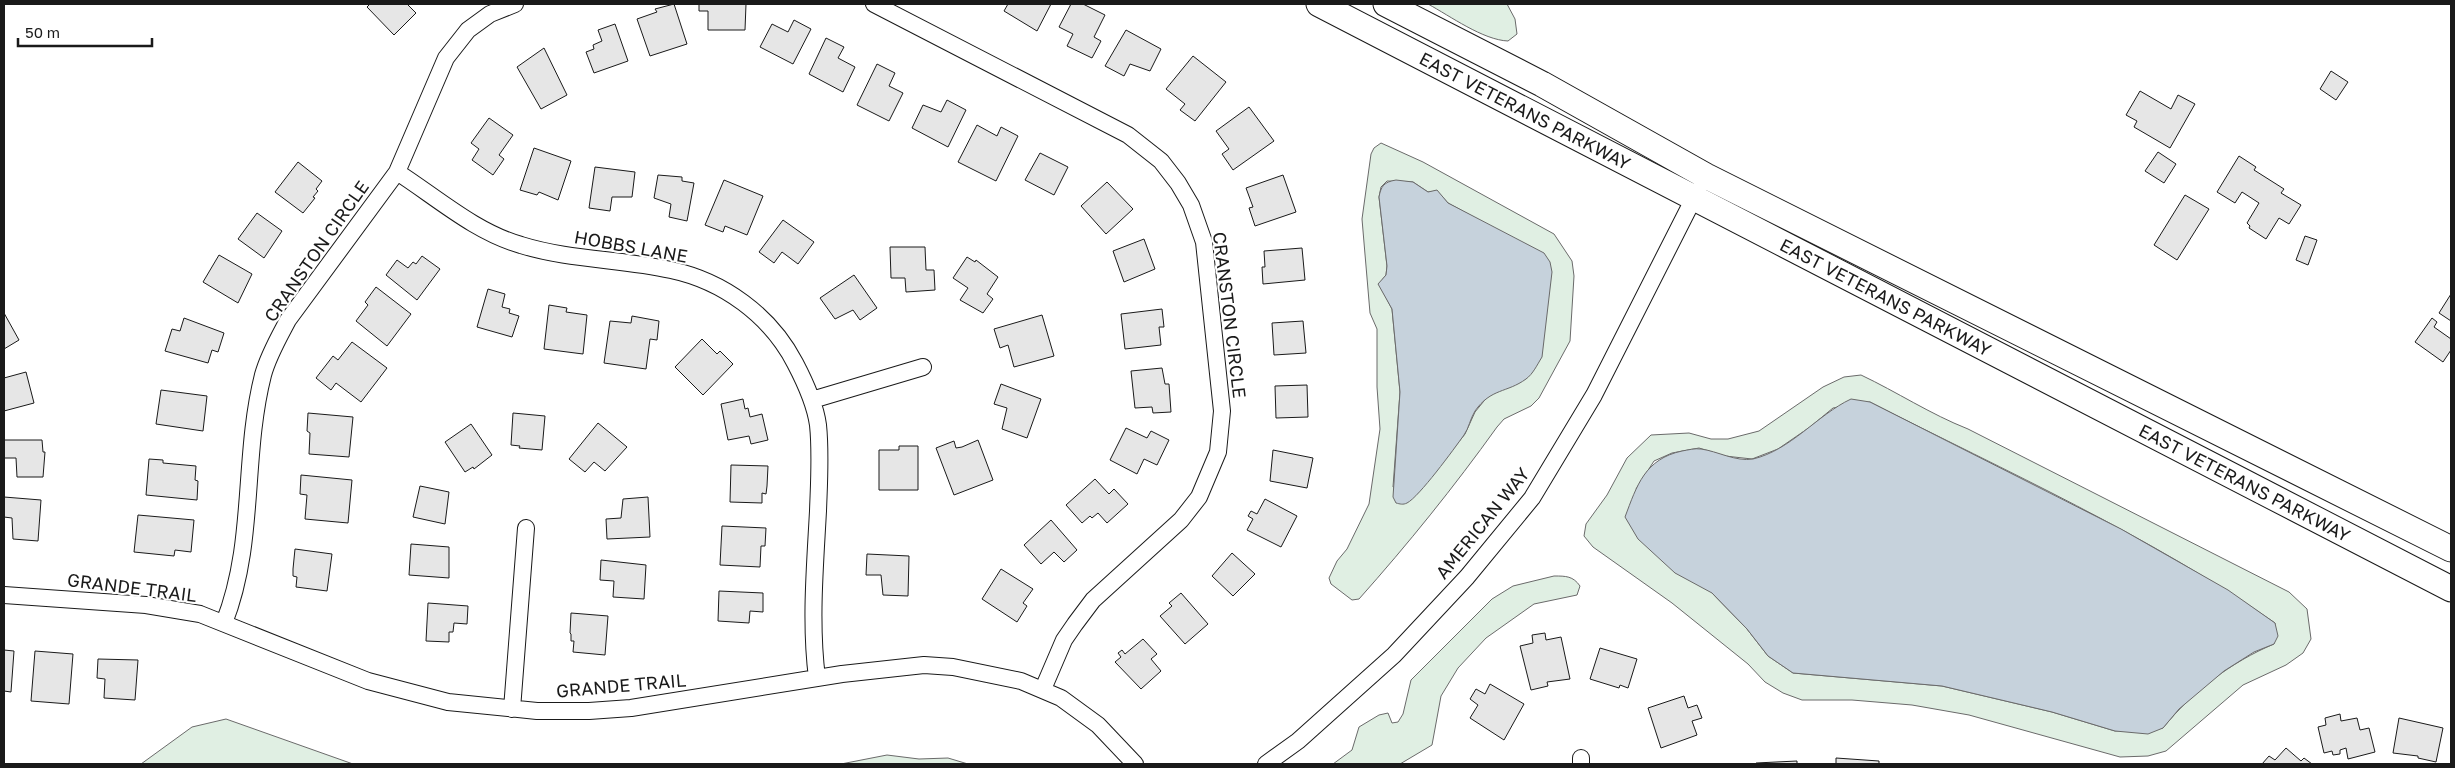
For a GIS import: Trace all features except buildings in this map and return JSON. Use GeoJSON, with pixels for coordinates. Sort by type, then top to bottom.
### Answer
{"type":"FeatureCollection","features":[{"type":"Feature","properties":{"kind":"main road","name":"EAST VETERANS PARKWAY"},"geometry":{"type":"LineString","coordinates":[[1319,4],[2451,589]]}},
{"type":"Feature","properties":{"kind":"main road","name":"EAST VETERANS PARKWAY"},"geometry":{"type":"LineString","coordinates":[[1386,4],[1542,84],[1706,176],[2451,549]]}},
{"type":"Feature","properties":{"kind":"street","name":"CRANSTON CIRCLE"},"geometry":{"type":"LineString","coordinates":[[224,623],[233,600],[243,556],[256,419],[263,374],[288,320],[397,172],[446,58],[468,30],[490,14],[515,4]]}},
{"type":"Feature","properties":{"kind":"street","name":"CRANSTON CIRCLE"},"geometry":{"type":"LineString","coordinates":[[874,4],[1128,135],[1161,161],[1178,182],[1191,205],[1204,242],[1222,411],[1218,452],[1209,477],[1200,498],[1169,533],[1093,600],[1064,640],[1043,689]]}},
{"type":"Feature","properties":{"kind":"street","name":"HOBBS LANE"},"geometry":{"type":"LineString","coordinates":[[397,172],[475,224],[519,245],[573,256],[672,270],[720,287],[755,312],[774,332],[788,350],[812,400],[818,423],[820,447],[813,634],[817,678]]}},
{"type":"Feature","properties":{"kind":"street","name":"AMERICAN WAY"},"geometry":{"type":"LineString","coordinates":[[1266,764],[1298,741],[1394,655],[1467,577],[1532,498],[1594,395],[1706,176]]}},
{"type":"Feature","properties":{"kind":"street"},"geometry":{"type":"LineString","coordinates":[[812,400],[923,367]]}},
{"type":"Feature","properties":{"kind":"street"},"geometry":{"type":"LineString","coordinates":[[512,709],[526,528]]}},
{"type":"Feature","properties":{"kind":"street","name":"GRANDE TRAIL"},"geometry":{"type":"LineString","coordinates":[[4,595],[146,605],[200,614],[368,681],[448,702],[512,709],[589,711],[631,708],[817,678],[924,665],[953,667],[1021,681],[1061,698],[1098,725],[1136,764]]}},
{"type":"Feature","properties":{"kind":"green space"},"geometry":{"type":"Polygon","coordinates":[[[1428,4],[1507,4],[1515,19],[1517,34],[1508,41],[1498,40],[1467,27],[1428,4]]]}},
{"type":"Feature","properties":{"kind":"green space"},"geometry":{"type":"Polygon","coordinates":[[[1381,143],[1423,162],[1554,234],[1572,261],[1574,276],[1570,341],[1539,398],[1531,406],[1504,419],[1395,557],[1359,599],[1352,600],[1331,584],[1329,578],[1337,561],[1347,549],[1369,504],[1380,429],[1377,387],[1377,329],[1370,313],[1362,219],[1371,154],[1374,148],[1381,143]],[[1387,181],[1381,187],[1379,197],[1387,266],[1386,275],[1379,284],[1392,309],[1400,392],[1393,487],[1417,494],[1465,434],[1475,412],[1488,396],[1527,378],[1479,220],[1448,203],[1437,191],[1428,192],[1413,182],[1387,181]]]}},
{"type":"Feature","properties":{"kind":"green space"},"geometry":{"type":"Polygon","coordinates":[[[1861,375],[1888,388],[1940,417],[1968,429],[2289,592],[2307,609],[2311,639],[2303,653],[2286,665],[2243,685],[2166,751],[2148,756],[2120,757],[1969,715],[1912,705],[1852,700],[1802,700],[1783,693],[1765,682],[1748,664],[1672,603],[1593,547],[1584,536],[1586,524],[1607,495],[1627,458],[1651,435],[1689,433],[1711,439],[1728,439],[1759,431],[1823,387],[1844,377],[1861,375]],[[1870,402],[1833,408],[1778,449],[1752,459],[1725,456],[1699,448],[1672,453],[1654,461],[1636,489],[1712,593],[1747,629],[1768,656],[1793,673],[1942,686],[2052,712],[2115,731],[2163,728],[2187,702],[2213,679],[2258,651],[2274,644],[2275,623],[2178,561],[2025,479],[1870,402]]]}},
{"type":"Feature","properties":{"kind":"green space"},"geometry":{"type":"Polygon","coordinates":[[[1554,576],[1575,580],[1580,586],[1577,595],[1534,604],[1486,638],[1458,668],[1441,696],[1432,745],[1400,764],[1333,764],[1352,750],[1359,727],[1379,715],[1388,713],[1392,723],[1398,722],[1403,714],[1411,680],[1492,599],[1513,586],[1554,576]]]}},
{"type":"Feature","properties":{"kind":"green space"},"geometry":{"type":"Polygon","coordinates":[[[226,719],[353,764],[141,764],[192,727],[226,719]]]}},
{"type":"Feature","properties":{"kind":"green space"},"geometry":{"type":"Polygon","coordinates":[[[887,755],[919,759],[948,758],[968,764],[841,764],[887,755]]]}},
{"type":"Feature","properties":{"kind":"shaded area"},"geometry":{"type":"Polygon","coordinates":[[[1396,180],[1413,182],[1428,192],[1437,190],[1448,203],[1544,253],[1550,262],[1552,272],[1542,357],[1535,369],[1526,379],[1493,394],[1481,404],[1473,414],[1464,435],[1436,472],[1420,492],[1403,504],[1396,503],[1393,497],[1400,392],[1392,309],[1378,284],[1386,275],[1387,266],[1379,197],[1384,185],[1396,180]]]}},
{"type":"Feature","properties":{"kind":"shaded area"},"geometry":{"type":"Polygon","coordinates":[[[1851,399],[1870,402],[2121,529],[2228,590],[2275,623],[2278,636],[2274,644],[2254,652],[2224,671],[2179,709],[2163,728],[2148,734],[2115,731],[2052,712],[1942,686],[1793,673],[1768,656],[1747,629],[1712,593],[1675,573],[1638,539],[1625,517],[1644,475],[1659,460],[1691,449],[1707,450],[1733,458],[1753,459],[1780,448],[1851,399]]]}}]}
